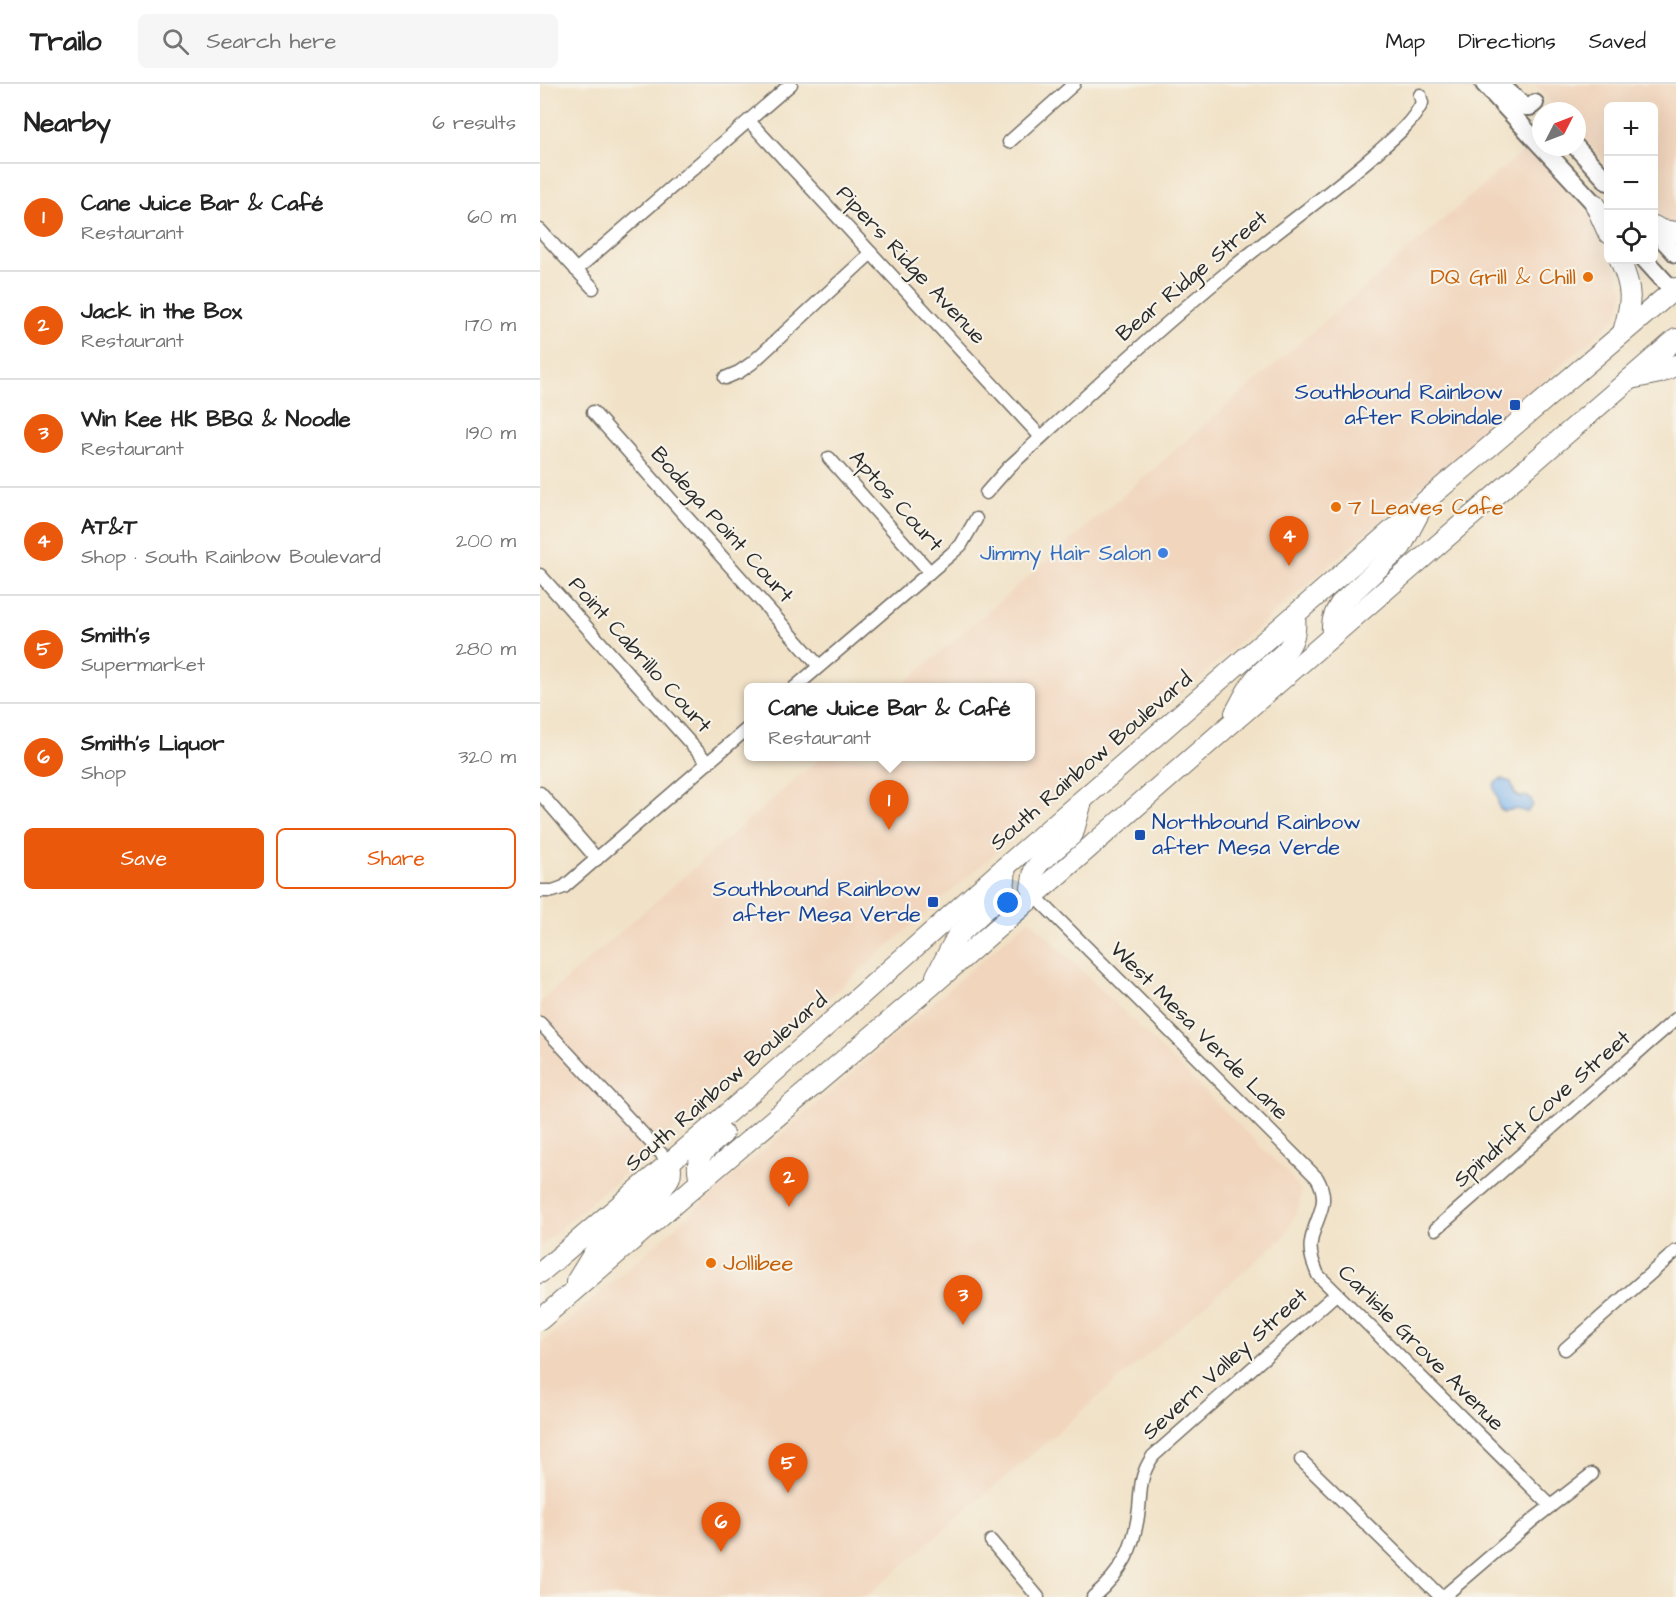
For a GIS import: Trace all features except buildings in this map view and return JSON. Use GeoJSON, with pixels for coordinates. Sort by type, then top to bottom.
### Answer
{"type":"FeatureCollection","features":[{"type":"Feature","properties":{"kind":"main road"},"geometry":{"type":"LineString","coordinates":[[1484,84],[1532,137]]}},
{"type":"Feature","properties":{"kind":"main road"},"geometry":{"type":"LineString","coordinates":[[1500,84],[1525,107],[1532,107]]}},
{"type":"Feature","properties":{"kind":"main road"},"geometry":{"type":"LineString","coordinates":[[1517,84],[1534,102]]}},
{"type":"Feature","properties":{"kind":"main road"},"geometry":{"type":"LineString","coordinates":[[1550,156],[1604,214]]}},
{"type":"Feature","properties":{"kind":"main road"},"geometry":{"type":"LineString","coordinates":[[1584,156],[1604,178]]}},
{"type":"Feature","properties":{"kind":"main road"},"geometry":{"type":"LineString","coordinates":[[1595,204],[1604,224]]}},
{"type":"Feature","properties":{"kind":"main road"},"geometry":{"type":"LineString","coordinates":[[1658,229],[1676,232]]}},
{"type":"Feature","properties":{"kind":"main road"},"geometry":{"type":"LineString","coordinates":[[1658,234],[1676,254]]}},
{"type":"Feature","properties":{"kind":"main road"},"geometry":{"type":"LineString","coordinates":[[1621,264],[1628,282],[1631,304],[1623,332]]}},
{"type":"Feature","properties":{"kind":"main road"},"geometry":{"type":"LineString","coordinates":[[1649,264],[1675,291]]}},
{"type":"Feature","properties":{"kind":"main road","name":"South Rainbow Boulevard"},"geometry":{"type":"LineString","coordinates":[[540,1273],[752,1093],[1005,867],[1424,503],[1623,332],[1675,291]]}},
{"type":"Feature","properties":{"kind":"main road"},"geometry":{"type":"LineString","coordinates":[[540,1320],[931,986],[1676,339]]}},
{"type":"Feature","properties":{"kind":"main road"},"geometry":{"type":"LineString","coordinates":[[1628,380],[1660,373],[1676,366]]}},
{"type":"Feature","properties":{"kind":"main road"},"geometry":{"type":"LineString","coordinates":[[1332,636],[1333,615],[1340,604],[1401,547],[1424,503]]}},
{"type":"Feature","properties":{"kind":"main road"},"geometry":{"type":"LineString","coordinates":[[1226,728],[1255,679],[1293,642],[1295,616]]}},
{"type":"Feature","properties":{"kind":"main road"},"geometry":{"type":"LineString","coordinates":[[1035,896],[1031,888],[1034,870],[1040,862],[1073,834],[1082,801]]}},
{"type":"Feature","properties":{"kind":"main road"},"geometry":{"type":"LineString","coordinates":[[931,986],[957,936],[993,903],[1003,890],[1006,880],[1005,867]]}},
{"type":"Feature","properties":{"kind":"main road"},"geometry":{"type":"LineString","coordinates":[[701,1181],[697,1171],[701,1155],[735,1123],[752,1093]]}},
{"type":"Feature","properties":{"kind":"main road"},"geometry":{"type":"LineString","coordinates":[[565,1299],[598,1246],[662,1189],[671,1178],[670,1164]]}},
{"type":"Feature","properties":{"kind":"street"},"geometry":{"type":"LineString","coordinates":[[576,270],[791,84]]}},
{"type":"Feature","properties":{"kind":"street"},"geometry":{"type":"LineString","coordinates":[[1009,142],[1074,84]]}},
{"type":"Feature","properties":{"kind":"street","name":"Bear Ridge Street"},"geometry":{"type":"LineString","coordinates":[[986,493],[1009,467],[1169,320],[1280,229],[1342,182],[1400,131],[1422,103],[1420,94]]}},
{"type":"Feature","properties":{"kind":"street","name":"Pipers Ridge Avenue"},"geometry":{"type":"LineString","coordinates":[[749,121],[1041,437]]}},
{"type":"Feature","properties":{"kind":"street"},"geometry":{"type":"LineString","coordinates":[[540,230],[593,288]]}},
{"type":"Feature","properties":{"kind":"street"},"geometry":{"type":"LineString","coordinates":[[725,378],[740,372],[752,363],[871,253]]}},
{"type":"Feature","properties":{"kind":"street","name":"Bodega Point Court"},"geometry":{"type":"LineString","coordinates":[[593,412],[819,666]]}},
{"type":"Feature","properties":{"kind":"street","name":"Aptos Court"},"geometry":{"type":"LineString","coordinates":[[829,458],[930,572]]}},
{"type":"Feature","properties":{"kind":"street"},"geometry":{"type":"LineString","coordinates":[[799,683],[961,545],[976,519]]}},
{"type":"Feature","properties":{"kind":"street","name":"Point Cabrillo Court"},"geometry":{"type":"LineString","coordinates":[[540,575],[708,763]]}},
{"type":"Feature","properties":{"kind":"street"},"geometry":{"type":"LineString","coordinates":[[541,892],[564,888],[744,732]]}},
{"type":"Feature","properties":{"kind":"street"},"geometry":{"type":"LineString","coordinates":[[540,793],[597,859]]}},
{"type":"Feature","properties":{"kind":"street","name":"West Mesa Verde Lane"},"geometry":{"type":"LineString","coordinates":[[1035,896],[1317,1178],[1322,1187],[1324,1201]]}},
{"type":"Feature","properties":{"kind":"street","name":"Spindrift Cove Street"},"geometry":{"type":"LineString","coordinates":[[1436,1230],[1676,1019]]}},
{"type":"Feature","properties":{"kind":"street"},"geometry":{"type":"LineString","coordinates":[[540,1023],[670,1164]]}},
{"type":"Feature","properties":{"kind":"street","name":"Carlisle Grove Avenue"},"geometry":{"type":"LineString","coordinates":[[1324,1201],[1310,1244],[1318,1275],[1551,1506]]}},
{"type":"Feature","properties":{"kind":"street"},"geometry":{"type":"LineString","coordinates":[[1564,1349],[1676,1251]]}},
{"type":"Feature","properties":{"kind":"street","name":"Severn Valley Street"},"geometry":{"type":"LineString","coordinates":[[1093,1597],[1118,1572],[1129,1551],[1136,1529],[1145,1468],[1153,1456],[1336,1294]]}},
{"type":"Feature","properties":{"kind":"street"},"geometry":{"type":"LineString","coordinates":[[1301,1460],[1442,1597],[1592,1474]]}},
{"type":"Feature","properties":{"kind":"street"},"geometry":{"type":"LineString","coordinates":[[991,1541],[1038,1597]]}},
{"type":"Feature","properties":{"kind":"shaded area"},"geometry":{"type":"Polygon","coordinates":[[[1534,84],[1676,84],[1676,225],[1658,218],[1658,102],[1604,102],[1604,161],[1586,141],[1586,102],[1551,102],[1534,84]]]}},
{"type":"Feature","properties":{"kind":"shaded area"},"geometry":{"type":"Polygon","coordinates":[[[1529,146],[1532,149],[1532,156],[1538,156],[1592,218],[1604,246],[1604,264],[1613,264],[1624,290],[1618,316],[540,1246],[540,1002],[816,761],[1035,761],[1035,683],[905,683],[1529,146]]]}},
{"type":"Feature","properties":{"kind":"shaded area"},"geometry":{"type":"Polygon","coordinates":[[[1029,919],[1290,1175],[1301,1191],[1299,1206],[1284,1237],[866,1597],[540,1597],[540,1345],[1029,919]]]}},
{"type":"Feature","properties":{"kind":"water"},"geometry":{"type":"Polygon","coordinates":[[[1501,779],[1511,782],[1515,794],[1520,797],[1528,796],[1531,799],[1533,805],[1527,812],[1516,809],[1504,811],[1499,808],[1494,786],[1501,779]]]}},
{"type":"Feature","properties":{"kind":"place","name":"DQ Grill & Chill"},"geometry":{"type":"Point","coordinates":[1588,277]}},
{"type":"Feature","properties":{"kind":"place","name":"Southbound Rainbow after Robindale"},"geometry":{"type":"Point","coordinates":[1515,405]}},
{"type":"Feature","properties":{"kind":"place","name":"7 Leaves Cafe"},"geometry":{"type":"Point","coordinates":[1336,507]}},
{"type":"Feature","properties":{"kind":"place","name":"Jimmy Hair Salon"},"geometry":{"type":"Point","coordinates":[1163,553]}},
{"type":"Feature","properties":{"kind":"place","name":"AT&T"},"geometry":{"type":"Point","coordinates":[1289,566]}},
{"type":"Feature","properties":{"kind":"place","name":"Cane Juice Bar & Café"},"geometry":{"type":"Point","coordinates":[889,830]}},
{"type":"Feature","properties":{"kind":"place","name":"Northbound Rainbow after Mesa Verde"},"geometry":{"type":"Point","coordinates":[1140,835]}},
{"type":"Feature","properties":{"kind":"place","name":"Southbound Rainbow after Mesa Verde"},"geometry":{"type":"Point","coordinates":[933,902]}},
{"type":"Feature","properties":{"kind":"place","name":"Jack in the Box"},"geometry":{"type":"Point","coordinates":[789,1207]}},
{"type":"Feature","properties":{"kind":"place","name":"Jollibee"},"geometry":{"type":"Point","coordinates":[711,1263]}},
{"type":"Feature","properties":{"kind":"place","name":"Win Kee HK BBQ & Noodle"},"geometry":{"type":"Point","coordinates":[963,1325]}},
{"type":"Feature","properties":{"kind":"place","name":"Smith's"},"geometry":{"type":"Point","coordinates":[788,1493]}},
{"type":"Feature","properties":{"kind":"place","name":"Smith's Liquor"},"geometry":{"type":"Point","coordinates":[721,1552]}}]}
